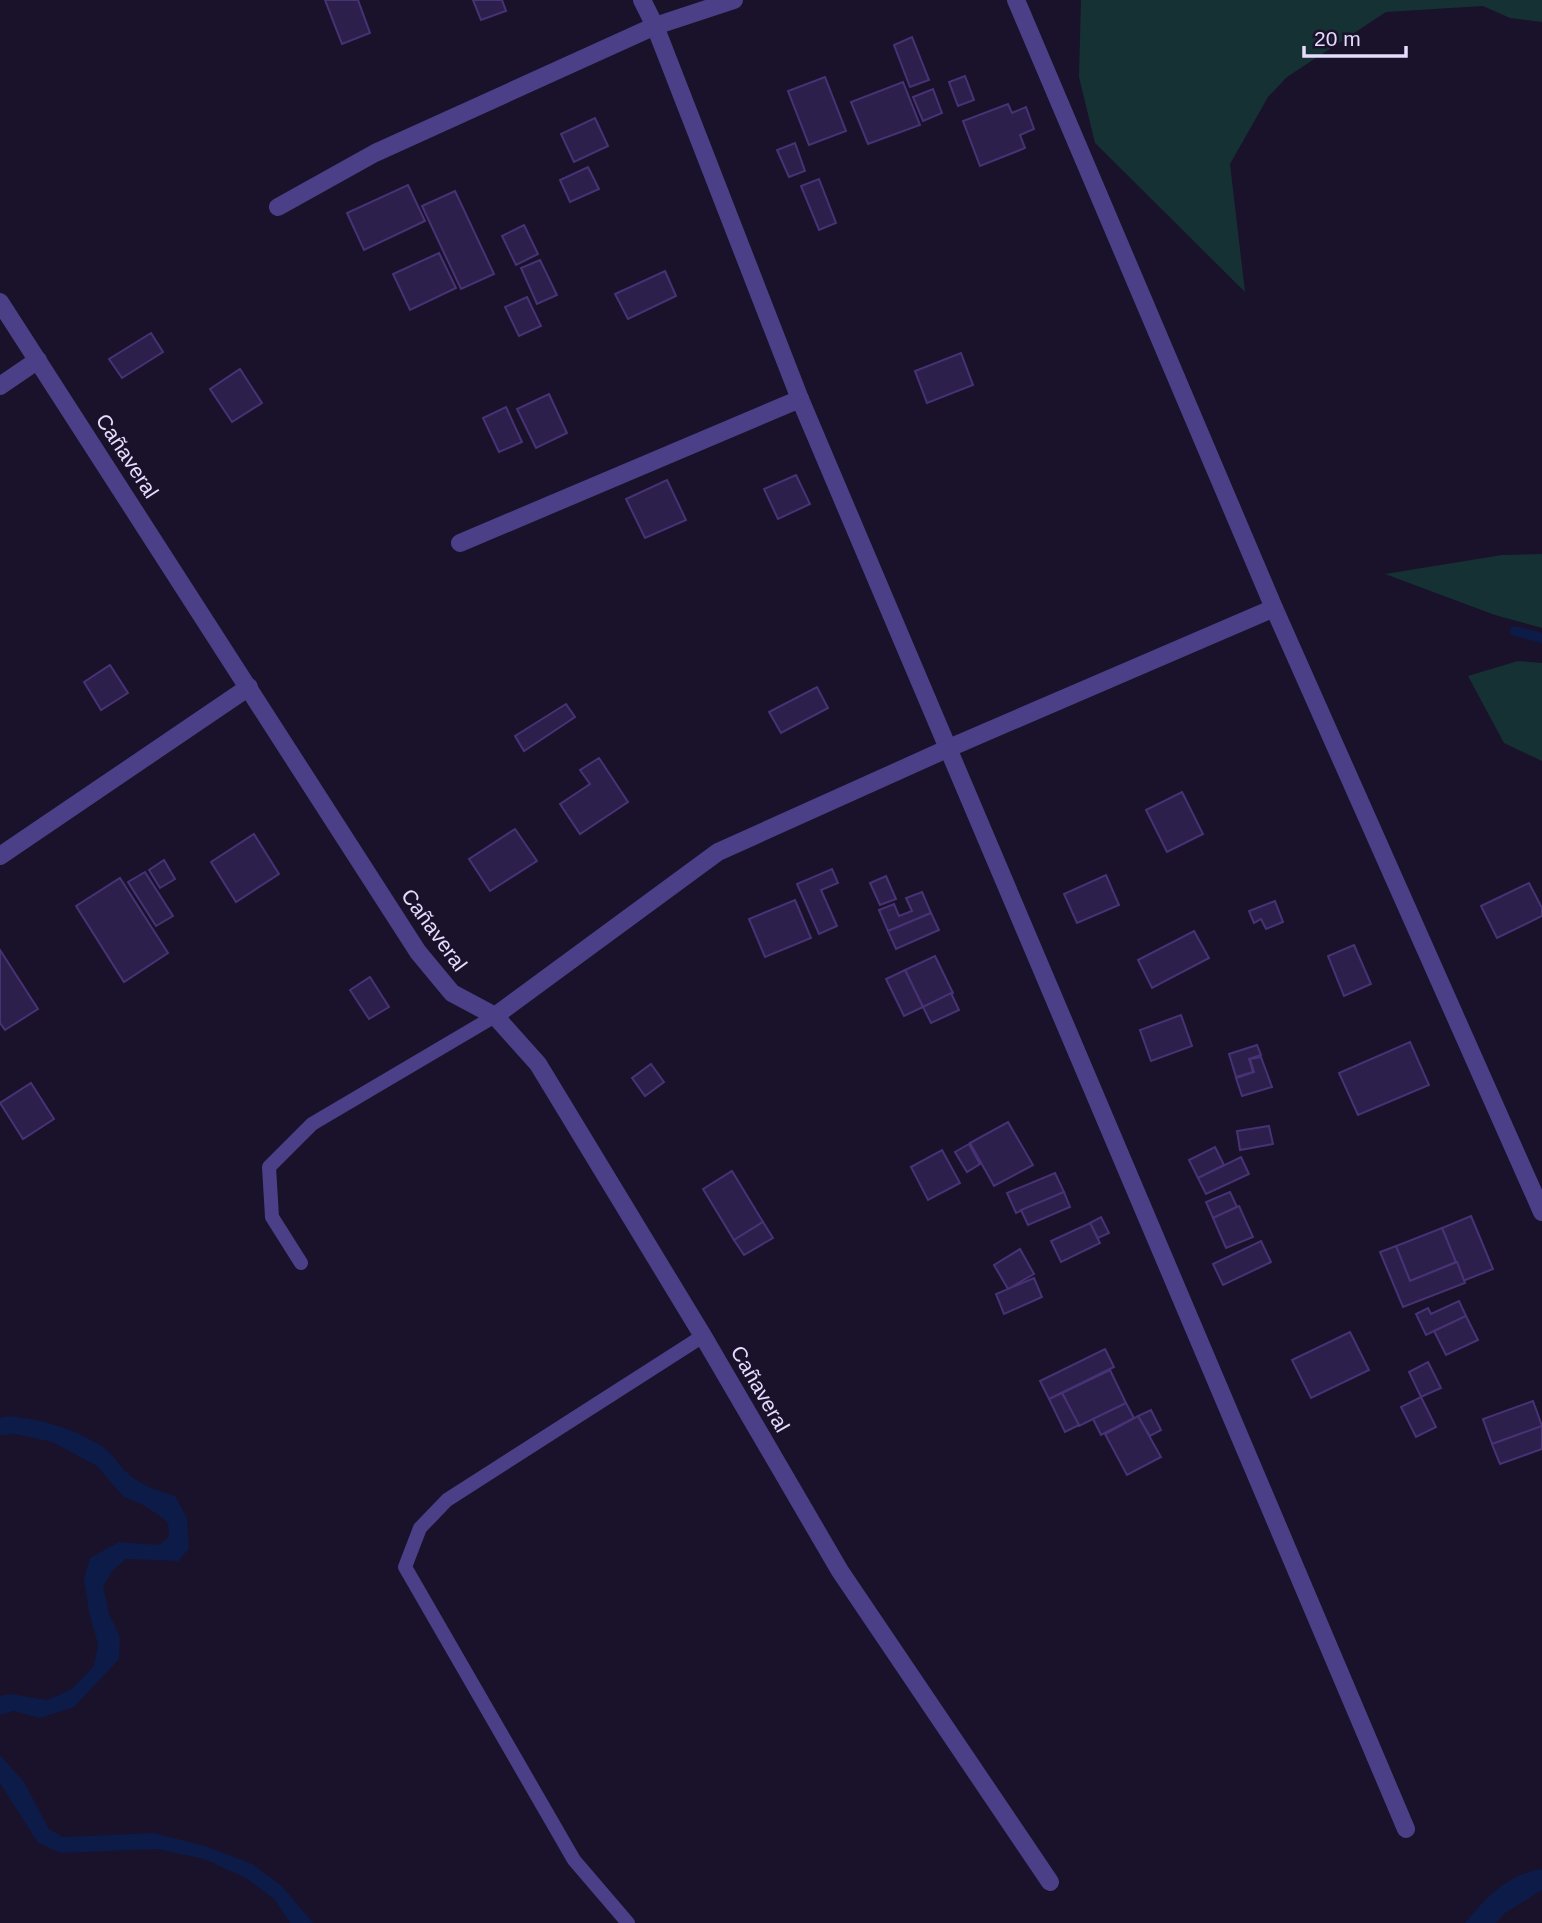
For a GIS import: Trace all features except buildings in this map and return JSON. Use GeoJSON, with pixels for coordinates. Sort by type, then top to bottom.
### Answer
{"type":"FeatureCollection","features":[{"type":"Feature","properties":{"kind":"street"},"geometry":{"type":"LineString","coordinates":[[642,0],[655,26],[800,399],[1405,1829]]}},
{"type":"Feature","properties":{"kind":"street"},"geometry":{"type":"LineString","coordinates":[[278,207],[374,153],[655,26],[734,0]]}},
{"type":"Feature","properties":{"kind":"street"},"geometry":{"type":"LineString","coordinates":[[1016,0],[1273,608],[1542,1212]]}},
{"type":"Feature","properties":{"kind":"street","name":"Cañaveral"},"geometry":{"type":"LineString","coordinates":[[0,302],[418,952],[452,993],[495,1016],[538,1064],[703,1336],[840,1571],[1050,1882]]}},
{"type":"Feature","properties":{"kind":"street"},"geometry":{"type":"LineString","coordinates":[[0,386],[38,360]]}},
{"type":"Feature","properties":{"kind":"street"},"geometry":{"type":"LineString","coordinates":[[460,543],[800,399]]}},
{"type":"Feature","properties":{"kind":"street"},"geometry":{"type":"LineString","coordinates":[[495,1016],[718,852],[949,748],[1273,608]]}},
{"type":"Feature","properties":{"kind":"street"},"geometry":{"type":"LineString","coordinates":[[0,856],[249,687]]}},
{"type":"Feature","properties":{"kind":"lane"},"geometry":{"type":"LineString","coordinates":[[301,1263],[272,1217],[270,1167],[312,1124],[495,1016]]}},
{"type":"Feature","properties":{"kind":"lane"},"geometry":{"type":"LineString","coordinates":[[628,1923],[574,1860],[405,1567],[420,1528],[447,1500],[703,1336]]}},
{"type":"Feature","properties":{"kind":"green space"},"geometry":{"type":"Polygon","coordinates":[[[1081,0],[1542,0],[1542,22],[1510,18],[1483,6],[1386,12],[1287,77],[1268,97],[1230,164],[1245,292],[1095,143],[1079,77],[1081,0]]]}},
{"type":"Feature","properties":{"kind":"green space"},"geometry":{"type":"Polygon","coordinates":[[[1542,554],[1542,628],[1495,615],[1385,574],[1502,555],[1542,554]]]}},
{"type":"Feature","properties":{"kind":"green space"},"geometry":{"type":"Polygon","coordinates":[[[1518,661],[1542,663],[1542,761],[1504,743],[1468,676],[1518,661]]]}},
{"type":"Feature","properties":{"kind":"water"},"geometry":{"type":"Polygon","coordinates":[[[9,1416],[58,1426],[92,1440],[106,1449],[136,1480],[175,1496],[187,1518],[189,1548],[179,1561],[126,1559],[113,1570],[103,1586],[109,1614],[120,1637],[119,1659],[74,1707],[40,1718],[13,1711],[0,1715],[0,1696],[11,1694],[47,1700],[72,1689],[94,1666],[98,1644],[84,1579],[90,1558],[119,1542],[159,1545],[169,1537],[168,1522],[147,1507],[123,1496],[97,1466],[52,1442],[16,1434],[0,1435],[0,1418],[9,1416]]]}},
{"type":"Feature","properties":{"kind":"water"},"geometry":{"type":"Polygon","coordinates":[[[0,1755],[24,1782],[49,1829],[63,1837],[153,1833],[205,1846],[252,1864],[283,1887],[313,1923],[290,1923],[275,1900],[246,1878],[204,1859],[157,1849],[61,1853],[38,1843],[0,1783],[0,1755]]]}},
{"type":"Feature","properties":{"kind":"water"},"geometry":{"type":"Polygon","coordinates":[[[1542,1869],[1542,1890],[1505,1913],[1496,1923],[1465,1923],[1481,1904],[1508,1881],[1542,1869]]]}},
{"type":"Feature","properties":{"kind":"waterway"},"geometry":{"type":"LineString","coordinates":[[1515,631],[1542,638]]}}]}
